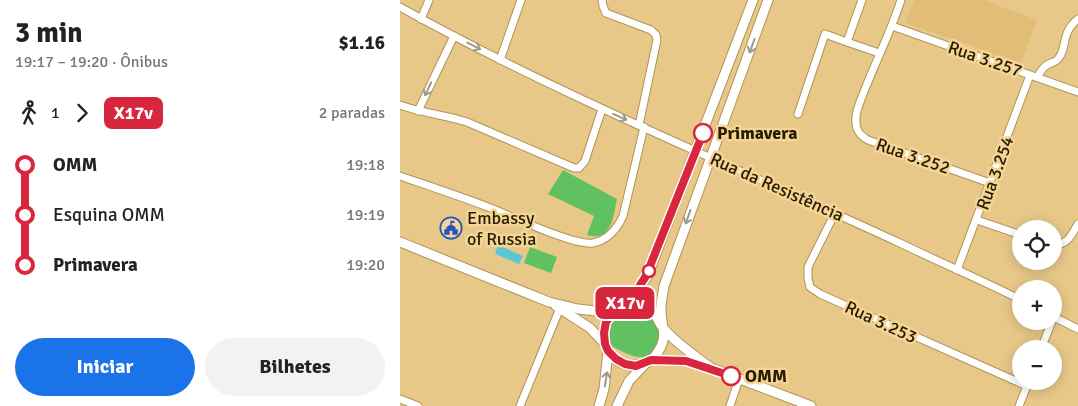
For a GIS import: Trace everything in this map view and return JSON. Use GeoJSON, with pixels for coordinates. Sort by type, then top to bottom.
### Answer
{"type":"FeatureCollection","features":[{"type":"Feature","properties":{"kind":"main road"},"geometry":{"type":"LineString","coordinates":[[598,406],[604,389],[607,348],[604,333],[606,322],[637,290],[646,276],[753,0]]}},
{"type":"Feature","properties":{"kind":"main road"},"geometry":{"type":"LineString","coordinates":[[617,406],[629,381],[662,347],[664,329],[661,310],[664,286],[768,0]]}},
{"type":"Feature","properties":{"kind":"main road"},"geometry":{"type":"LineString","coordinates":[[400,242],[560,306],[616,311],[636,304],[651,310],[664,329],[688,351],[711,368]]}},
{"type":"Feature","properties":{"kind":"main road"},"geometry":{"type":"LineString","coordinates":[[560,306],[590,328],[616,359],[625,364],[636,366],[649,362],[686,361],[711,368],[811,406]]}},
{"type":"Feature","properties":{"kind":"street"},"geometry":{"type":"LineString","coordinates":[[421,19],[429,0]]}},
{"type":"Feature","properties":{"kind":"street"},"geometry":{"type":"LineString","coordinates":[[500,60],[521,0]]}},
{"type":"Feature","properties":{"kind":"street"},"geometry":{"type":"LineString","coordinates":[[400,176],[487,206],[577,242],[593,243],[603,240],[612,233],[623,216],[642,126],[656,35],[651,30],[606,13],[602,0]]}},
{"type":"Feature","properties":{"kind":"street"},"geometry":{"type":"LineString","coordinates":[[847,42],[862,0]]}},
{"type":"Feature","properties":{"kind":"street","name":"Rua 3.252"},"geometry":{"type":"LineString","coordinates":[[901,0],[855,116],[860,136],[990,183]]}},
{"type":"Feature","properties":{"kind":"street","name":"Rua da Resistência"},"geometry":{"type":"LineString","coordinates":[[400,7],[500,60],[602,109],[696,150],[1012,296]]}},
{"type":"Feature","properties":{"kind":"street"},"geometry":{"type":"LineString","coordinates":[[1034,76],[1058,60],[1066,33],[1078,19]]}},
{"type":"Feature","properties":{"kind":"street","name":"Rua 3.257"},"geometry":{"type":"LineString","coordinates":[[892,26],[1078,92]]}},
{"type":"Feature","properties":{"kind":"street"},"geometry":{"type":"LineString","coordinates":[[798,114],[825,34],[879,53]]}},
{"type":"Feature","properties":{"kind":"street"},"geometry":{"type":"LineString","coordinates":[[418,111],[454,36]]}},
{"type":"Feature","properties":{"kind":"street","name":"Rua 3.254"},"geometry":{"type":"LineString","coordinates":[[958,270],[990,183],[1034,76]]}},
{"type":"Feature","properties":{"kind":"street"},"geometry":{"type":"LineString","coordinates":[[400,105],[467,122],[574,168],[579,168],[585,161],[602,109]]}},
{"type":"Feature","properties":{"kind":"street","name":"Rua 3.253"},"geometry":{"type":"LineString","coordinates":[[835,214],[808,267],[810,288],[906,334],[1012,377]]}},
{"type":"Feature","properties":{"kind":"street"},"geometry":{"type":"LineString","coordinates":[[977,220],[1012,233]]}},
{"type":"Feature","properties":{"kind":"street"},"geometry":{"type":"LineString","coordinates":[[1062,245],[1067,241],[1078,224]]}},
{"type":"Feature","properties":{"kind":"street"},"geometry":{"type":"LineString","coordinates":[[520,406],[560,306]]}},
{"type":"Feature","properties":{"kind":"street"},"geometry":{"type":"LineString","coordinates":[[1062,321],[1078,329]]}},
{"type":"Feature","properties":{"kind":"street"},"geometry":{"type":"LineString","coordinates":[[730,406],[735,377]]}},
{"type":"Feature","properties":{"kind":"street"},"geometry":{"type":"LineString","coordinates":[[1019,406],[1026,390]]}},
{"type":"Feature","properties":{"kind":"street"},"geometry":{"type":"LineString","coordinates":[[400,399],[418,406]]}},
{"type":"Feature","properties":{"kind":"shaded area"},"geometry":{"type":"Polygon","coordinates":[[[914,0],[986,0],[1037,20],[1021,63],[905,23],[914,0]]]}},
{"type":"Feature","properties":{"kind":"green space"},"geometry":{"type":"Polygon","coordinates":[[[563,170],[617,199],[610,226],[602,235],[587,235],[594,216],[548,194],[563,170]]]}},
{"type":"Feature","properties":{"kind":"green space"},"geometry":{"type":"Polygon","coordinates":[[[530,247],[557,257],[551,273],[524,263],[530,247]]]}},
{"type":"Feature","properties":{"kind":"green space"},"geometry":{"type":"Polygon","coordinates":[[[632,308],[654,318],[665,333],[651,357],[635,356],[610,345],[605,328],[606,318],[614,312],[632,308]]]}},
{"type":"Feature","properties":{"kind":"water"},"geometry":{"type":"Polygon","coordinates":[[[498,245],[523,256],[519,264],[495,254],[498,245]]]}},
{"type":"Feature","properties":{"kind":"bus line","name":"X17v"},"geometry":{"type":"LineString","coordinates":[[703,133],[646,276],[637,290],[606,322],[605,344],[608,351],[616,359],[625,364],[636,366],[651,360],[686,361],[731,376]]}},
{"type":"Feature","properties":{"kind":"place","name":"Primavera"},"geometry":{"type":"Point","coordinates":[703,133]}},
{"type":"Feature","properties":{"kind":"place","name":"Embassy of Russia"},"geometry":{"type":"Point","coordinates":[451,228]}},
{"type":"Feature","properties":{"kind":"place","name":"OMM"},"geometry":{"type":"Point","coordinates":[731,376]}}]}
